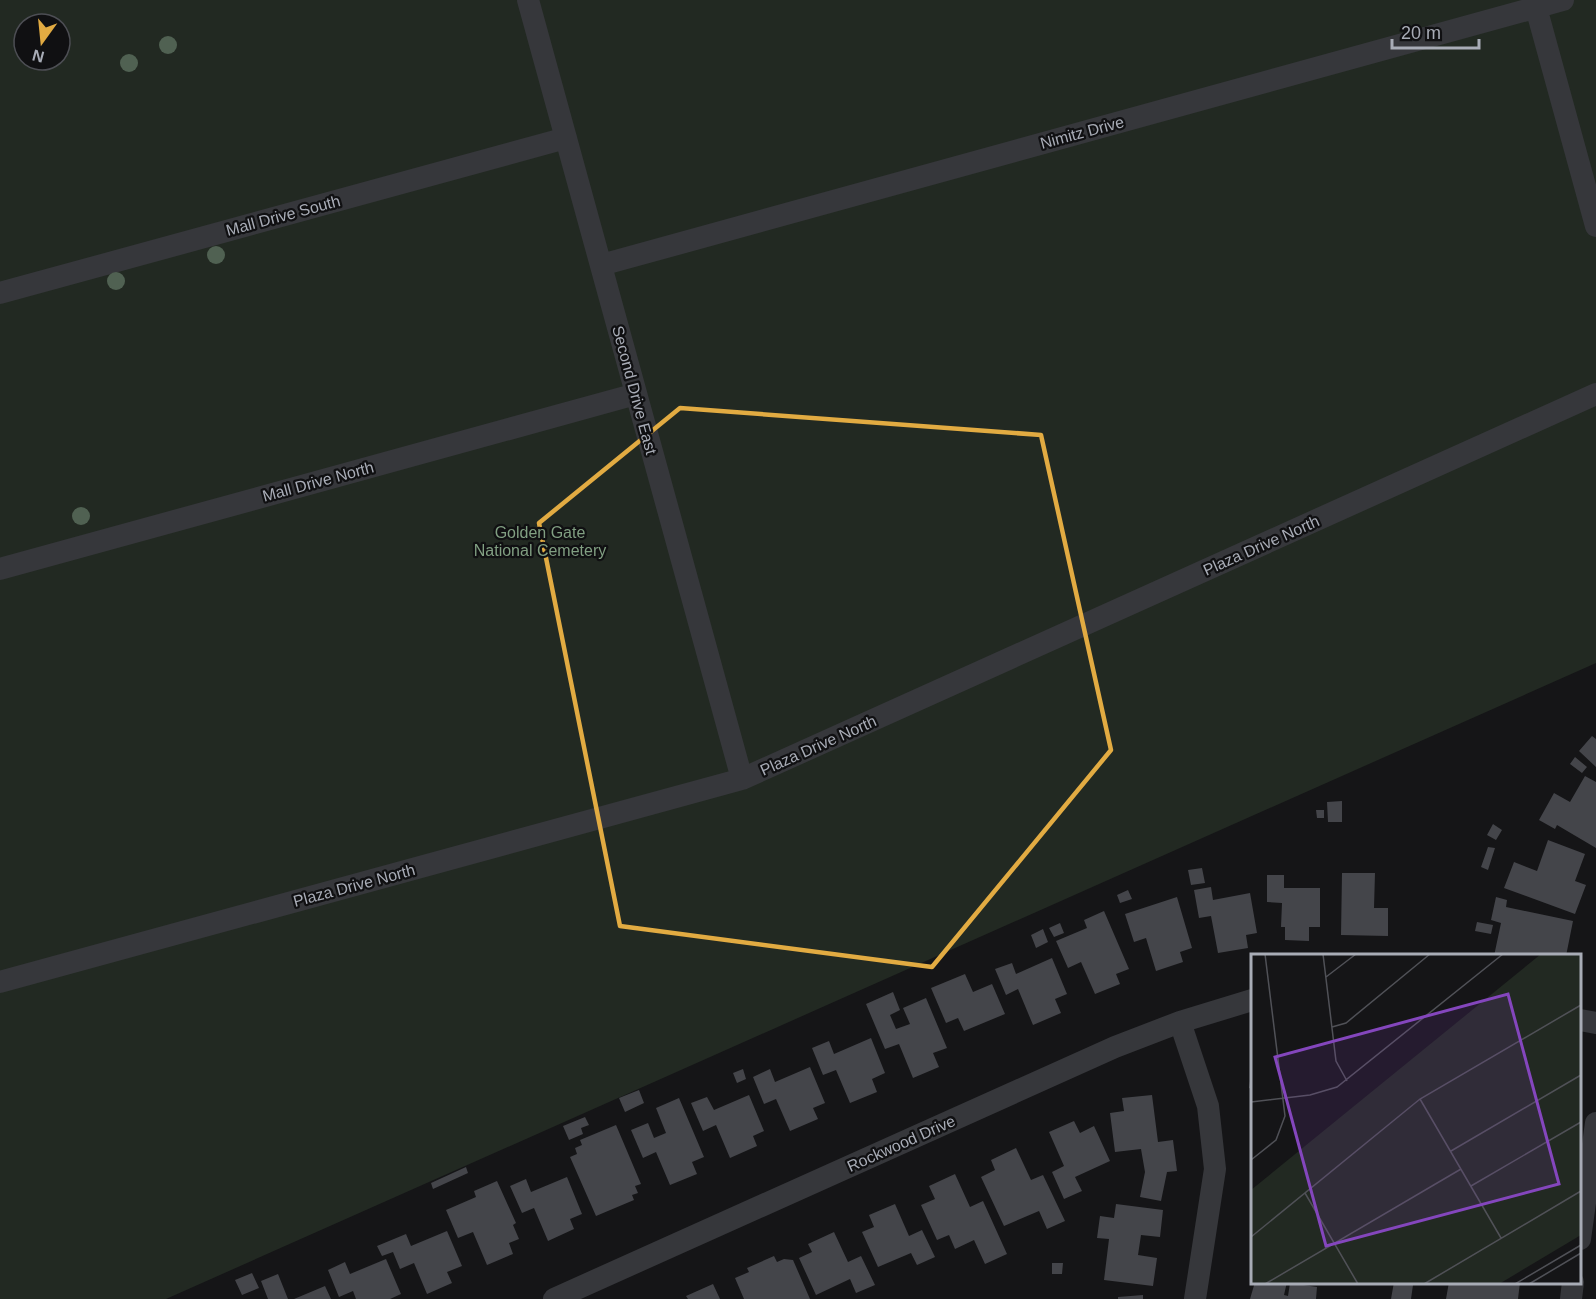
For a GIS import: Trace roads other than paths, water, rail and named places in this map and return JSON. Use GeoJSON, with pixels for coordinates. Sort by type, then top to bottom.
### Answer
{"type":"FeatureCollection","features":[{"type":"Feature","properties":{"kind":"street","name":"Second Drive East"},"geometry":{"type":"LineString","coordinates":[[528,0],[742,779]]}},
{"type":"Feature","properties":{"kind":"street","name":"Nimitz Drive"},"geometry":{"type":"LineString","coordinates":[[601,265],[1535,4],[1563,0]]}},
{"type":"Feature","properties":{"kind":"street"},"geometry":{"type":"LineString","coordinates":[[1535,4],[1596,226]]}},
{"type":"Feature","properties":{"kind":"street","name":"Mall Drive South"},"geometry":{"type":"LineString","coordinates":[[0,293],[566,138]]}},
{"type":"Feature","properties":{"kind":"street","name":"Mall Drive North"},"geometry":{"type":"LineString","coordinates":[[0,569],[636,394]]}},
{"type":"Feature","properties":{"kind":"street","name":"Plaza Drive North"},"geometry":{"type":"LineString","coordinates":[[0,982],[742,779],[1596,394]]}},
{"type":"Feature","properties":{"kind":"street","name":"Rockwood Drive"},"geometry":{"type":"LineString","coordinates":[[554,1299],[1115,1047],[1180,1022],[1251,1000]]}},
{"type":"Feature","properties":{"kind":"street"},"geometry":{"type":"LineString","coordinates":[[1581,1020],[1596,1023]]}},
{"type":"Feature","properties":{"kind":"street"},"geometry":{"type":"LineString","coordinates":[[1180,1022],[1208,1106],[1215,1168],[1196,1299]]}},
{"type":"Feature","properties":{"kind":"street"},"geometry":{"type":"LineString","coordinates":[[1581,1232],[1596,1123]]}},
{"type":"Feature","properties":{"kind":"street"},"geometry":{"type":"LineString","coordinates":[[1571,1299],[1573,1284]]}},
{"type":"Feature","properties":{"kind":"park label","name":"Golden Gate National Cemetery"},"geometry":{"type":"Point","coordinates":[540,541]}}]}
